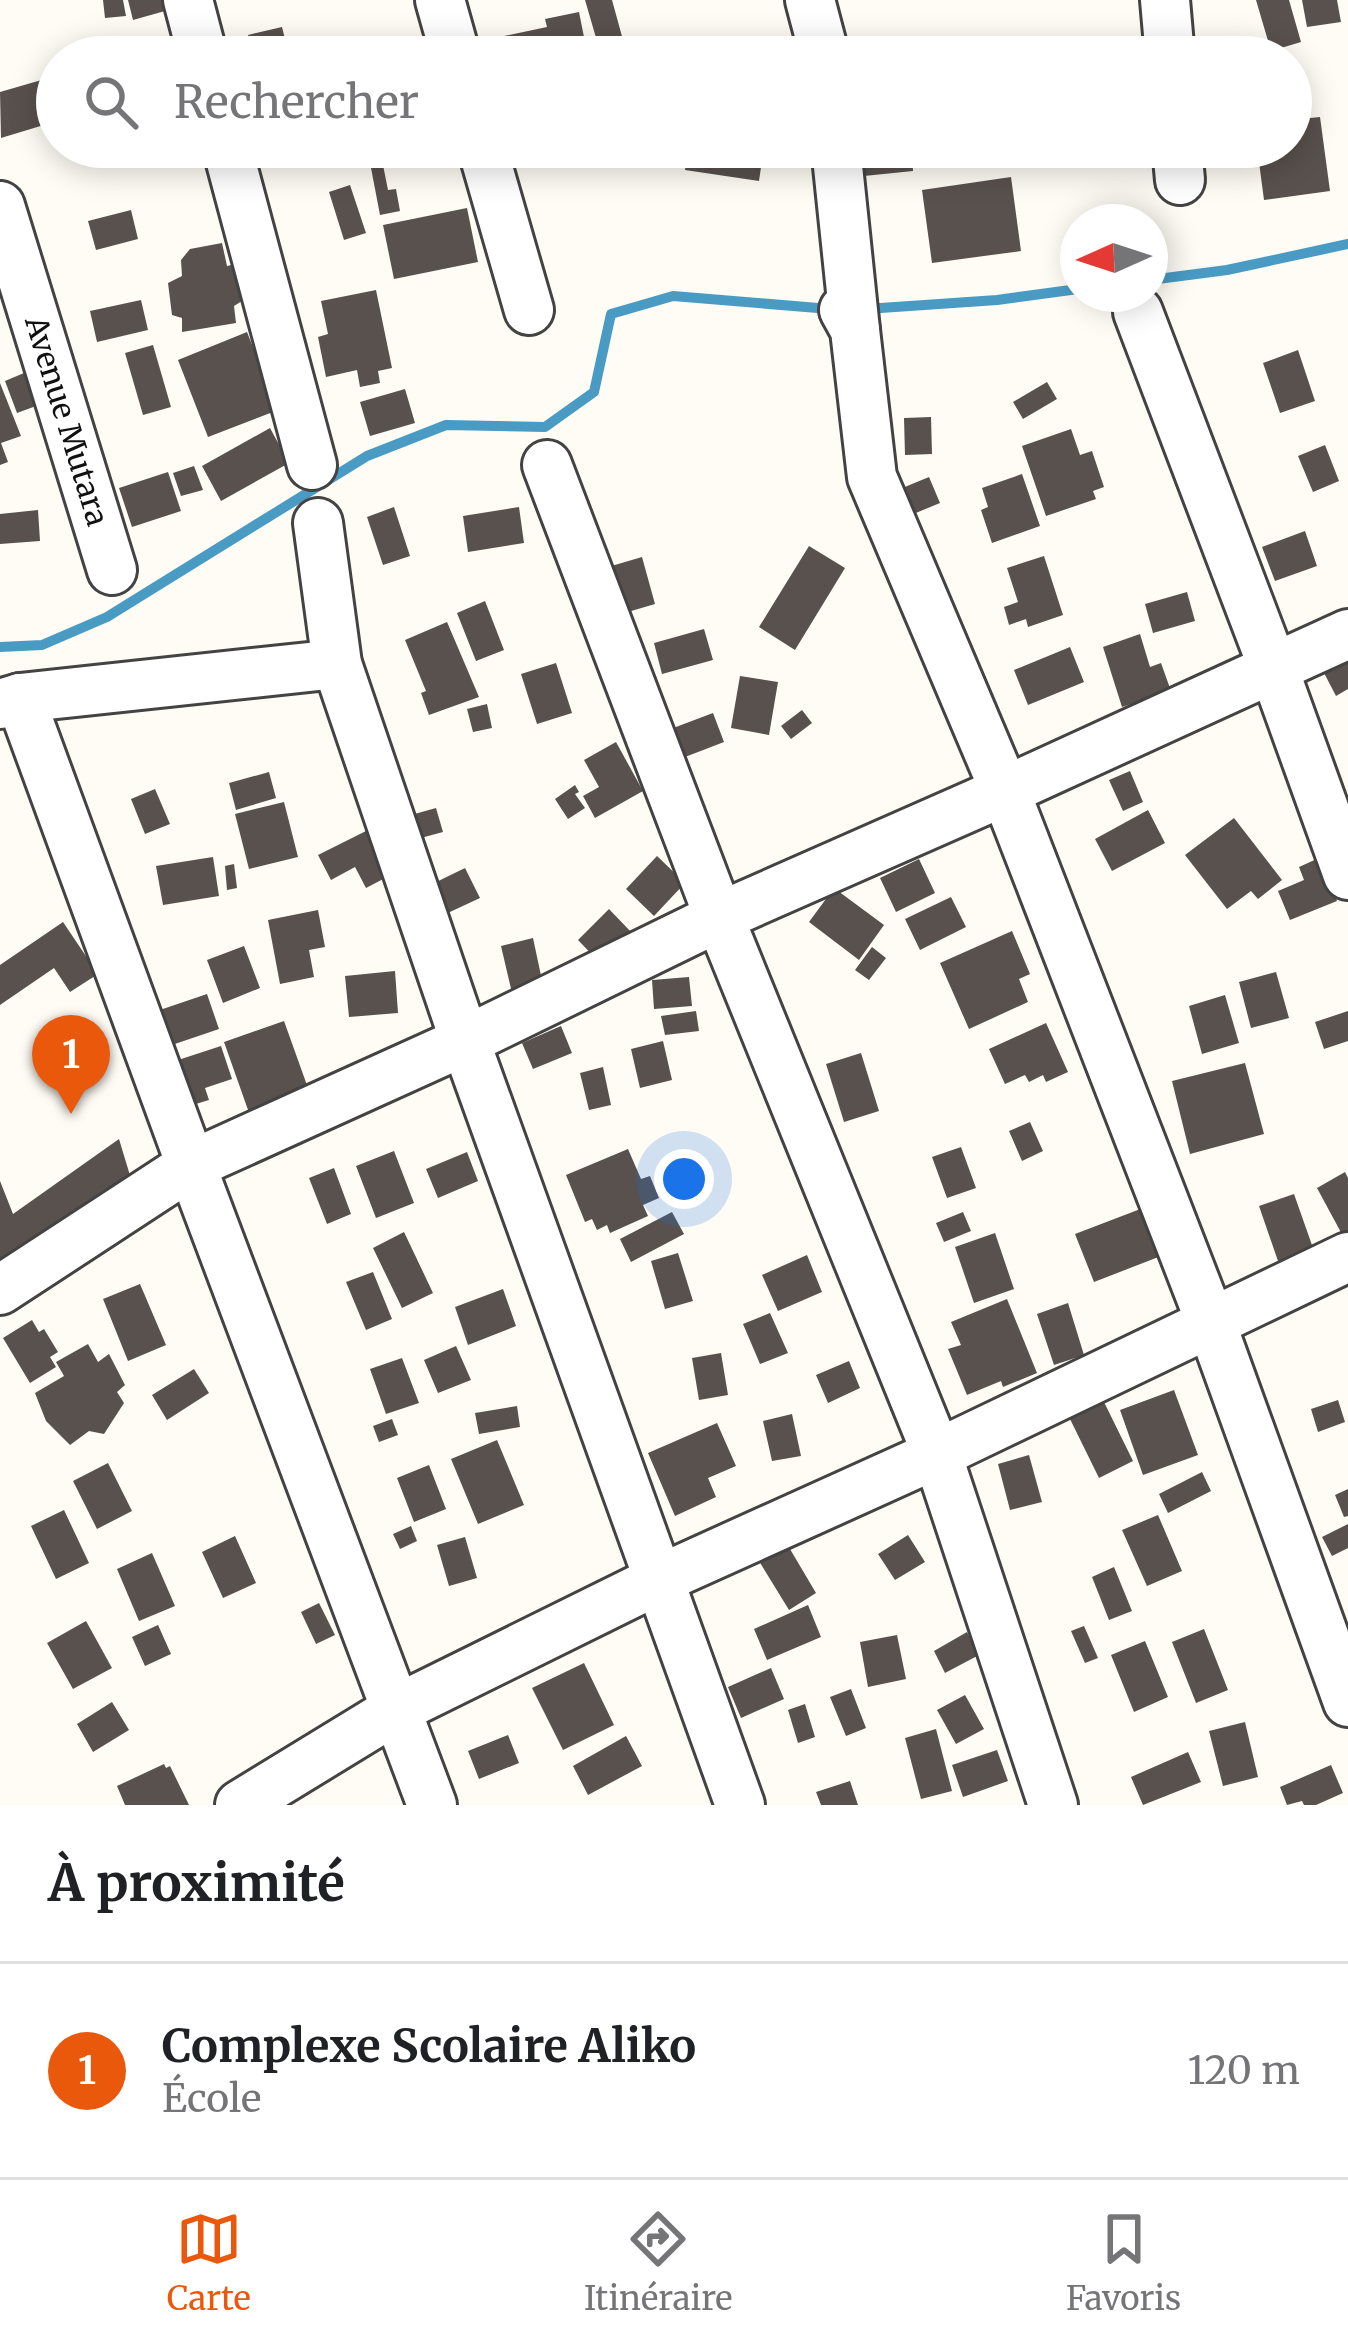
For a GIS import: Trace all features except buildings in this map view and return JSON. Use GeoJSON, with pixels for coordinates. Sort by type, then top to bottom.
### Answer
{"type":"FeatureCollection","features":[{"type":"Feature","properties":{"kind":"street"},"geometry":{"type":"LineString","coordinates":[[188,0],[197,36]]}},
{"type":"Feature","properties":{"kind":"street"},"geometry":{"type":"LineString","coordinates":[[440,0],[450,36]]}},
{"type":"Feature","properties":{"kind":"street"},"geometry":{"type":"LineString","coordinates":[[810,0],[819,36]]}},
{"type":"Feature","properties":{"kind":"street"},"geometry":{"type":"LineString","coordinates":[[1165,0],[1168,36]]}},
{"type":"Feature","properties":{"kind":"street"},"geometry":{"type":"LineString","coordinates":[[233,168],[312,465]]}},
{"type":"Feature","properties":{"kind":"street"},"geometry":{"type":"LineString","coordinates":[[488,168],[530,310]]}},
{"type":"Feature","properties":{"kind":"street"},"geometry":{"type":"LineString","coordinates":[[838,168],[872,477],[1005,791],[1210,1324],[1348,1702]]}},
{"type":"Feature","properties":{"kind":"street","name":"Avenue Mutara"},"geometry":{"type":"LineString","coordinates":[[0,206],[112,570]]}},
{"type":"Feature","properties":{"kind":"street"},"geometry":{"type":"LineString","coordinates":[[1138,312],[1348,875]]}},
{"type":"Feature","properties":{"kind":"street"},"geometry":{"type":"LineString","coordinates":[[547,465],[719,917],[937,1454],[1053,1805]]}},
{"type":"Feature","properties":{"kind":"street"},"geometry":{"type":"LineString","coordinates":[[318,523],[337,664],[465,1041],[740,1805]]}},
{"type":"Feature","properties":{"kind":"street"},"geometry":{"type":"LineString","coordinates":[[0,1290],[191,1165],[465,1041],[719,917],[1348,634]]}},
{"type":"Feature","properties":{"kind":"street"},"geometry":{"type":"LineString","coordinates":[[337,664],[10,701],[397,1709],[425,1801]]}},
{"type":"Feature","properties":{"kind":"street"},"geometry":{"type":"LineString","coordinates":[[240,1805],[397,1709],[658,1580],[937,1454],[1348,1256]]}},
{"type":"Feature","properties":{"kind":"waterway"},"geometry":{"type":"LineString","coordinates":[[1168,278],[1348,244]]}},
{"type":"Feature","properties":{"kind":"waterway"},"geometry":{"type":"LineString","coordinates":[[866,309],[1060,291]]}},
{"type":"Feature","properties":{"kind":"waterway"},"geometry":{"type":"LineString","coordinates":[[0,647],[42,645],[107,617],[367,456],[446,425],[545,427],[594,392],[611,314],[673,296],[830,309]]}},
{"type":"Feature","properties":{"kind":"place","name":"Complexe Scolaire Aliko"},"geometry":{"type":"Point","coordinates":[71,1114]}}]}
